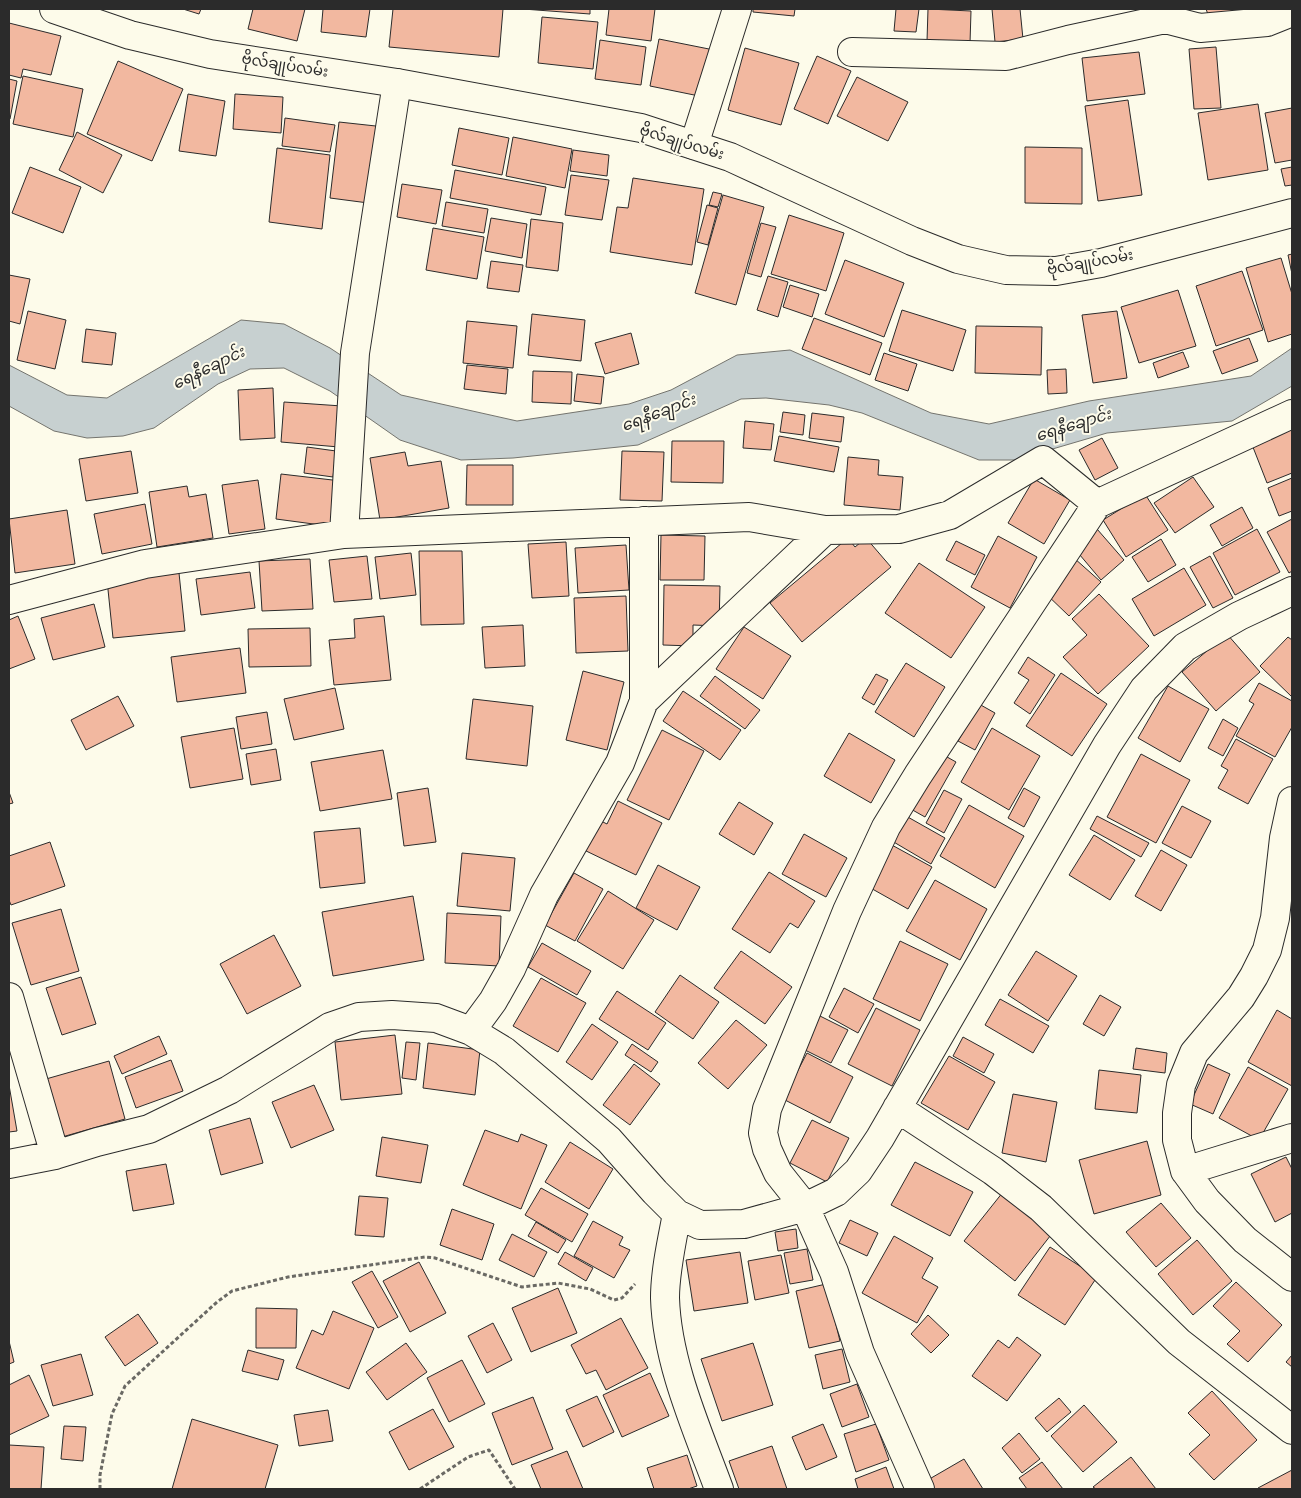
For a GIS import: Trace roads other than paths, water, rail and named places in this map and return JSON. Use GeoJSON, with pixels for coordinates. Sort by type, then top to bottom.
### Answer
{"type":"FeatureCollection","features":[{"type":"Feature","properties":{"kind":"street","name":"ဗိုလ်‌ချုပ်‌လမ်း"},"geometry":{"type":"LineString","coordinates":[[54,9],[130,35],[210,54],[397,83],[641,128],[730,157],[912,241],[958,259],[1006,270],[1056,271],[1101,263],[1292,213]]}},
{"type":"Feature","properties":{"kind":"street"},"geometry":{"type":"LineString","coordinates":[[694,145],[737,9]]}},
{"type":"Feature","properties":{"kind":"street"},"geometry":{"type":"LineString","coordinates":[[852,52],[1006,56],[1068,40],[1165,19],[1200,28],[1267,22],[1292,12]]}},
{"type":"Feature","properties":{"kind":"street"},"geometry":{"type":"LineString","coordinates":[[344,534],[353,411],[355,353],[397,83]]}},
{"type":"Feature","properties":{"kind":"street"},"geometry":{"type":"LineString","coordinates":[[920,1489],[860,1353],[834,1272],[805,1207],[778,1173],[767,1150],[763,1133],[767,1109],[847,911],[886,827],[918,775],[1097,504],[1292,414]]}},
{"type":"Feature","properties":{"kind":"street"},"geometry":{"type":"LineString","coordinates":[[9,600],[145,564],[344,534],[749,517],[825,530],[899,529],[950,516],[1043,460],[1097,504]]}},
{"type":"Feature","properties":{"kind":"street"},"geometry":{"type":"LineString","coordinates":[[471,1031],[511,969],[544,895],[620,763],[644,701],[644,521]]}},
{"type":"Feature","properties":{"kind":"street"},"geometry":{"type":"LineString","coordinates":[[644,701],[825,530]]}},
{"type":"Feature","properties":{"kind":"street"},"geometry":{"type":"LineString","coordinates":[[9,1164],[55,1155],[149,1129],[229,1090],[330,1027],[359,1017],[392,1015],[436,1018],[471,1031],[504,1051],[609,1140],[677,1214],[700,1225],[744,1224],[805,1207],[836,1192],[858,1171],[880,1138],[1107,745],[1144,690],[1185,647],[1239,616],[1292,591]]}},
{"type":"Feature","properties":{"kind":"street"},"geometry":{"type":"LineString","coordinates":[[1292,801],[1284,838],[1275,918],[1267,950],[1242,997],[1194,1053],[1181,1085],[1177,1113],[1177,1140],[1186,1171],[1207,1201],[1244,1240],[1292,1277]]}},
{"type":"Feature","properties":{"kind":"street"},"geometry":{"type":"LineString","coordinates":[[9,997],[55,1155]]}},
{"type":"Feature","properties":{"kind":"street"},"geometry":{"type":"LineString","coordinates":[[897,1108],[993,1171],[1041,1208],[1179,1342],[1292,1430]]}},
{"type":"Feature","properties":{"kind":"street"},"geometry":{"type":"LineString","coordinates":[[1186,1171],[1292,1138]]}},
{"type":"Feature","properties":{"kind":"street"},"geometry":{"type":"LineString","coordinates":[[677,1214],[671,1243],[665,1296],[669,1335],[685,1396],[719,1489]]}},
{"type":"Feature","properties":{"kind":"water","name":"ရေနီချောင်း"},"geometry":{"type":"Polygon","coordinates":[[[241,320],[284,324],[330,348],[401,395],[517,421],[629,404],[671,390],[737,355],[790,350],[931,413],[989,424],[1089,401],[1251,376],[1292,348],[1292,386],[1232,421],[1107,433],[1015,460],[979,460],[862,413],[829,405],[766,398],[741,399],[638,445],[513,458],[461,460],[400,440],[330,391],[284,368],[250,369],[218,384],[154,428],[123,436],[87,438],[54,431],[9,406],[9,365],[67,395],[107,398],[241,320]]]}}]}
